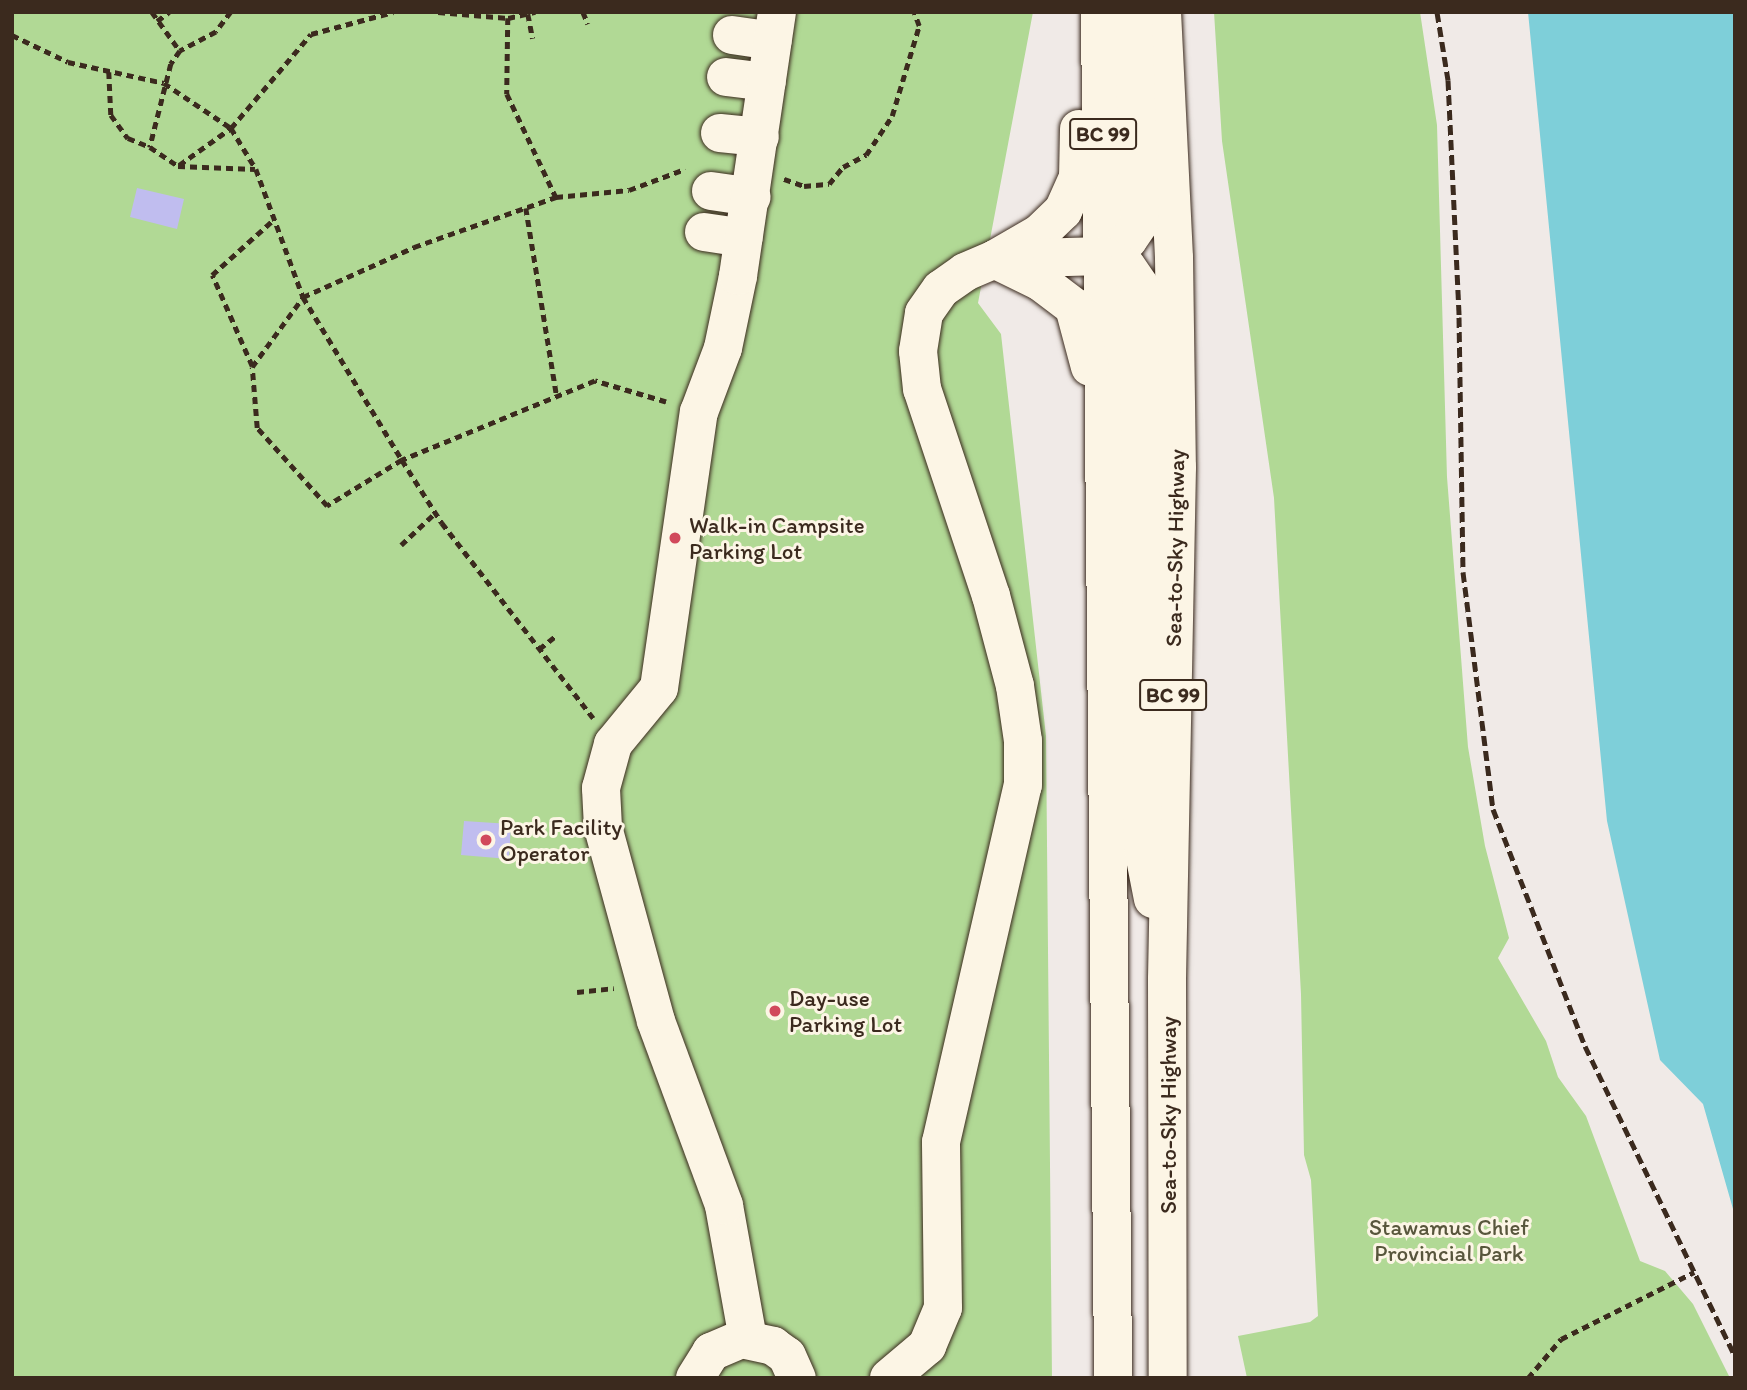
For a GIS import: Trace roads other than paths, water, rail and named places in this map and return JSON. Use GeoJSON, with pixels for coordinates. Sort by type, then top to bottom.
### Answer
{"type":"FeatureCollection","features":[{"type":"Feature","properties":{"kind":"main road"},"geometry":{"type":"LineString","coordinates":[[889,1378],[927,1346],[943,1308],[941,1142],[1023,785],[1023,741],[1015,686],[991,596],[922,388],[918,351],[924,313],[941,289],[965,272],[995,259],[1040,233],[1063,211],[1078,178],[1081,12]]}},
{"type":"Feature","properties":{"kind":"main road","name":"BC 99"},"geometry":{"type":"LineString","coordinates":[[1100,12],[1113,1378]]}},
{"type":"Feature","properties":{"kind":"main road"},"geometry":{"type":"LineString","coordinates":[[1104,256],[1128,240],[1140,222],[1133,12]]}},
{"type":"Feature","properties":{"kind":"main road","name":"Sea-to-Sky Highway"},"geometry":{"type":"LineString","coordinates":[[1162,12],[1174,258],[1177,467],[1167,981],[1168,1378]]}},
{"type":"Feature","properties":{"kind":"main road"},"geometry":{"type":"LineString","coordinates":[[732,35],[775,26],[754,187],[744,238],[721,273],[659,688],[613,744],[601,788],[603,827],[667,1058],[724,1205],[748,1339]]}},
{"type":"Feature","properties":{"kind":"main road"},"geometry":{"type":"LineString","coordinates":[[726,77],[767,82]]}},
{"type":"Feature","properties":{"kind":"main road"},"geometry":{"type":"LineString","coordinates":[[721,125],[761,129]]}},
{"type":"Feature","properties":{"kind":"main road"},"geometry":{"type":"LineString","coordinates":[[700,179],[754,187]]}},
{"type":"Feature","properties":{"kind":"main road"},"geometry":{"type":"LineString","coordinates":[[704,232],[744,238]]}},
{"type":"Feature","properties":{"kind":"main road"},"geometry":{"type":"LineString","coordinates":[[995,259],[1104,256],[1127,267],[1139,285],[1143,848],[1167,981]]}},
{"type":"Feature","properties":{"kind":"main road"},"geometry":{"type":"LineString","coordinates":[[995,259],[1041,282],[1074,307],[1090,364],[1106,480]]}},
{"type":"Feature","properties":{"kind":"main road"},"geometry":{"type":"LineString","coordinates":[[695,1378],[711,1352],[725,1343],[748,1339],[773,1346],[787,1356],[797,1378]]}},
{"type":"Feature","properties":{"kind":"water"},"geometry":{"type":"Polygon","coordinates":[[[1528,12],[1735,12],[1735,1216],[1703,1104],[1660,1060],[1607,821],[1528,12]]]}},
{"type":"Feature","properties":{"kind":"railway"},"geometry":{"type":"LineString","coordinates":[[1437,12],[1448,80],[1459,317],[1463,572],[1493,809],[1585,1046],[1735,1356]]}},
{"type":"Feature","properties":{"kind":"place","name":"Walk-in Campsite Parking Lot"},"geometry":{"type":"Point","coordinates":[675,538]}},
{"type":"Feature","properties":{"kind":"place","name":"Park Facility Operator"},"geometry":{"type":"Point","coordinates":[486,840]}},
{"type":"Feature","properties":{"kind":"place","name":"Day-use Parking Lot"},"geometry":{"type":"Point","coordinates":[775,1011]}},
{"type":"Feature","properties":{"kind":"park label","name":"Stawamus Chief Provincial Park"},"geometry":{"type":"Point","coordinates":[1449,1240]}}]}
